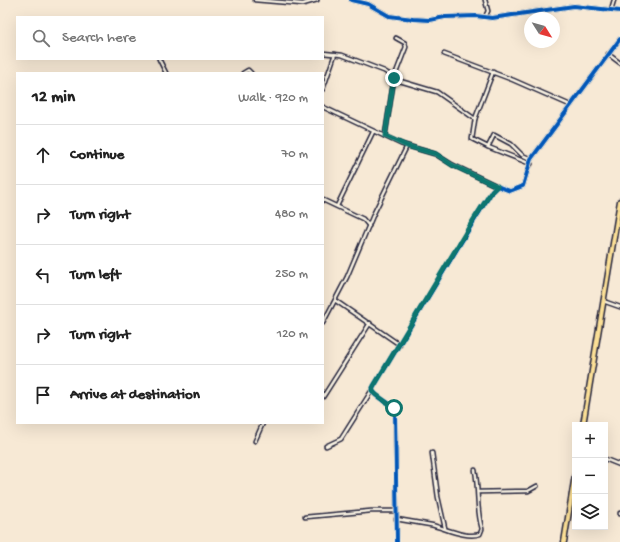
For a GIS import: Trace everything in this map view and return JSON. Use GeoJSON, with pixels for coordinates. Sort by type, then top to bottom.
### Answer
{"type":"FeatureCollection","features":[{"type":"Feature","properties":{"kind":"main road"},"geometry":{"type":"LineString","coordinates":[[583,422],[620,201]]}},
{"type":"Feature","properties":{"kind":"main road"},"geometry":{"type":"LineString","coordinates":[[564,542],[572,493]]}},
{"type":"Feature","properties":{"kind":"street"},"geometry":{"type":"LineString","coordinates":[[255,0],[308,2],[317,0]]}},
{"type":"Feature","properties":{"kind":"street"},"geometry":{"type":"LineString","coordinates":[[351,0],[368,4],[389,16],[413,19],[502,17],[574,6],[620,11]]}},
{"type":"Feature","properties":{"kind":"street"},"geometry":{"type":"LineString","coordinates":[[485,0],[488,11],[485,17]]}},
{"type":"Feature","properties":{"kind":"street"},"geometry":{"type":"LineString","coordinates":[[611,10],[614,0]]}},
{"type":"Feature","properties":{"kind":"street"},"geometry":{"type":"LineString","coordinates":[[385,136],[394,78],[406,47],[405,44],[396,38]]}},
{"type":"Feature","properties":{"kind":"street"},"geometry":{"type":"LineString","coordinates":[[324,108],[373,132],[407,146],[436,154],[452,165],[510,191],[521,188],[524,184],[531,164],[531,159],[620,39]]}},
{"type":"Feature","properties":{"kind":"street"},"geometry":{"type":"LineString","coordinates":[[324,53],[336,54],[384,71],[394,78],[419,88],[437,92],[475,120]]}},
{"type":"Feature","properties":{"kind":"street"},"geometry":{"type":"LineString","coordinates":[[324,86],[336,54]]}},
{"type":"Feature","properties":{"kind":"street"},"geometry":{"type":"LineString","coordinates":[[444,54],[540,90],[570,105]]}},
{"type":"Feature","properties":{"kind":"street"},"geometry":{"type":"LineString","coordinates":[[608,54],[620,64]]}},
{"type":"Feature","properties":{"kind":"street"},"geometry":{"type":"LineString","coordinates":[[160,60],[166,72]]}},
{"type":"Feature","properties":{"kind":"street"},"geometry":{"type":"LineString","coordinates":[[494,72],[475,120],[471,134],[472,138],[531,164]]}},
{"type":"Feature","properties":{"kind":"street"},"geometry":{"type":"LineString","coordinates":[[337,206],[373,132]]}},
{"type":"Feature","properties":{"kind":"street"},"geometry":{"type":"LineString","coordinates":[[488,146],[494,135],[510,144],[522,155],[531,159]]}},
{"type":"Feature","properties":{"kind":"street"},"geometry":{"type":"LineString","coordinates":[[324,322],[336,301],[369,226],[407,146]]}},
{"type":"Feature","properties":{"kind":"street"},"geometry":{"type":"LineString","coordinates":[[326,446],[341,439],[400,345],[471,224],[492,191],[497,186]]}},
{"type":"Feature","properties":{"kind":"street"},"geometry":{"type":"LineString","coordinates":[[324,200],[363,219],[369,226]]}},
{"type":"Feature","properties":{"kind":"street"},"geometry":{"type":"LineString","coordinates":[[336,301],[400,345]]}},
{"type":"Feature","properties":{"kind":"street"},"geometry":{"type":"LineString","coordinates":[[603,301],[620,307]]}},
{"type":"Feature","properties":{"kind":"street"},"geometry":{"type":"LineString","coordinates":[[324,395],[370,323]]}},
{"type":"Feature","properties":{"kind":"street"},"geometry":{"type":"LineString","coordinates":[[372,390],[375,394],[391,404],[395,411],[397,542]]}},
{"type":"Feature","properties":{"kind":"street"},"geometry":{"type":"LineString","coordinates":[[255,441],[263,424]]}},
{"type":"Feature","properties":{"kind":"street"},"geometry":{"type":"LineString","coordinates":[[432,453],[438,497],[445,528]]}},
{"type":"Feature","properties":{"kind":"street"},"geometry":{"type":"LineString","coordinates":[[608,460],[620,465]]}},
{"type":"Feature","properties":{"kind":"street"},"geometry":{"type":"LineString","coordinates":[[396,519],[445,528],[472,535],[480,534],[482,529],[477,500],[479,492],[475,470]]}},
{"type":"Feature","properties":{"kind":"street"},"geometry":{"type":"LineString","coordinates":[[479,492],[528,491],[537,486]]}},
{"type":"Feature","properties":{"kind":"street"},"geometry":{"type":"LineString","coordinates":[[305,517],[371,511],[396,511]]}},
{"type":"Feature","properties":{"kind":"cycle path"},"geometry":{"type":"LineString","coordinates":[[351,0],[368,4],[389,16],[430,20],[445,17],[476,16],[492,18],[574,6],[620,11]]}},
{"type":"Feature","properties":{"kind":"cycle path"},"geometry":{"type":"LineString","coordinates":[[397,542],[395,411],[372,390],[492,191],[497,186],[510,191],[523,186],[531,159],[620,39]]}},
{"type":"Feature","properties":{"kind":"route"},"geometry":{"type":"LineString","coordinates":[[394,78],[385,136],[407,146],[436,154],[452,165],[497,186],[492,191],[471,224],[372,390],[394,408]]}}]}
